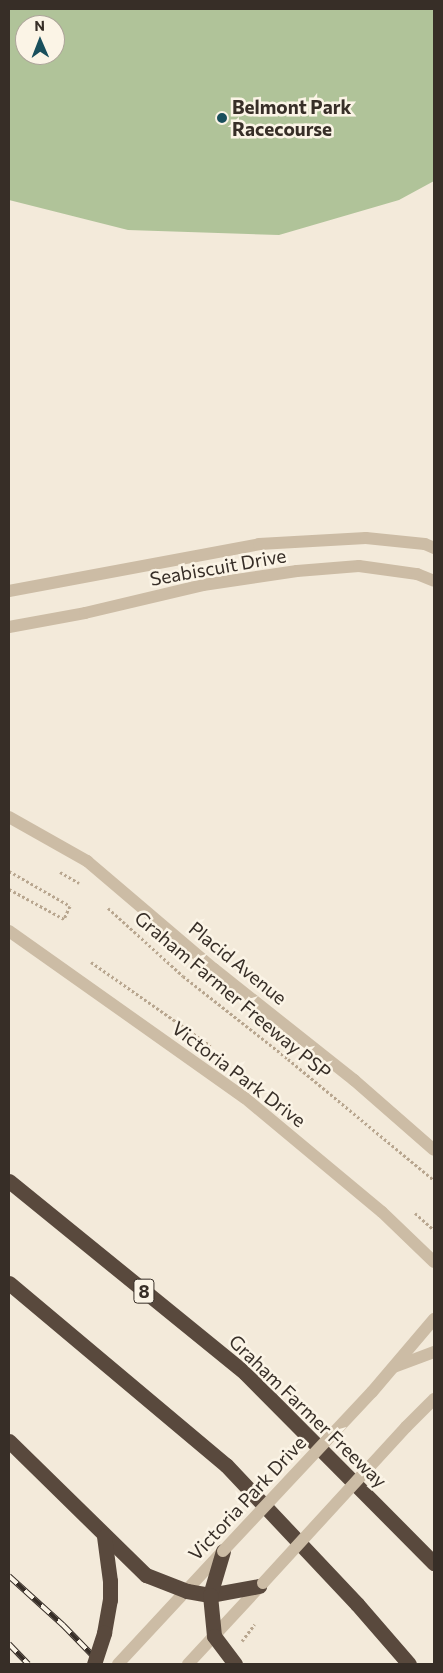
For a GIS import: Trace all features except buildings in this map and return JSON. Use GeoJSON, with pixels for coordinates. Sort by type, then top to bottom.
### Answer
{"type":"FeatureCollection","features":[{"type":"Feature","properties":{"kind":"highway","name":"Graham Farmer Freeway"},"geometry":{"type":"LineString","coordinates":[[9,1180],[245,1373],[434,1563]]}},
{"type":"Feature","properties":{"kind":"highway"},"geometry":{"type":"LineString","coordinates":[[9,1284],[226,1465],[357,1604],[409,1664]]}},
{"type":"Feature","properties":{"kind":"highway"},"geometry":{"type":"LineString","coordinates":[[9,1441],[146,1575],[187,1591],[210,1595],[259,1586]]}},
{"type":"Feature","properties":{"kind":"highway"},"geometry":{"type":"LineString","coordinates":[[94,1664],[104,1633],[110,1600],[110,1581],[104,1536]]}},
{"type":"Feature","properties":{"kind":"highway"},"geometry":{"type":"LineString","coordinates":[[223,1551],[210,1595],[214,1636],[235,1664]]}},
{"type":"Feature","properties":{"kind":"street","name":"Seabiscuit Drive"},"geometry":{"type":"LineString","coordinates":[[9,591],[259,544],[366,538],[425,544],[434,548]]}},
{"type":"Feature","properties":{"kind":"street","name":"Seabiscuit Drive"},"geometry":{"type":"LineString","coordinates":[[9,627],[85,613],[203,585],[296,571],[359,566],[416,574],[434,581]]}},
{"type":"Feature","properties":{"kind":"street","name":"Placid Avenue"},"geometry":{"type":"LineString","coordinates":[[9,816],[87,861],[214,969],[354,1080],[434,1150]]}},
{"type":"Feature","properties":{"kind":"street","name":"Victoria Park Drive"},"geometry":{"type":"LineString","coordinates":[[9,931],[245,1098],[382,1212],[434,1262]]}},
{"type":"Feature","properties":{"kind":"street"},"geometry":{"type":"LineString","coordinates":[[394,1368],[434,1318]]}},
{"type":"Feature","properties":{"kind":"street","name":"Victoria Park Drive"},"geometry":{"type":"LineString","coordinates":[[123,1660],[394,1368],[434,1352]]}},
{"type":"Feature","properties":{"kind":"street"},"geometry":{"type":"LineString","coordinates":[[188,1664],[434,1399]]}},
{"type":"Feature","properties":{"kind":"path"},"geometry":{"type":"LineString","coordinates":[[58,870],[82,885]]}},
{"type":"Feature","properties":{"kind":"path"},"geometry":{"type":"LineString","coordinates":[[9,871],[70,906],[64,919],[9,889]]}},
{"type":"Feature","properties":{"kind":"path","name":"Graham Farmer Freeway PSP"},"geometry":{"type":"LineString","coordinates":[[104,905],[183,976],[288,1059],[434,1180]]}},
{"type":"Feature","properties":{"kind":"green space","name":"Belmont Park Racecourse"},"geometry":{"type":"Polygon","coordinates":[[[9,9],[434,9],[434,181],[399,200],[279,235],[128,230],[9,200],[9,9]]]}},
{"type":"Feature","properties":{"kind":"railway"},"geometry":{"type":"LineString","coordinates":[[9,1576],[63,1625],[101,1664]]}},
{"type":"Feature","properties":{"kind":"railway"},"geometry":{"type":"LineString","coordinates":[[9,1644],[28,1664]]}},
{"type":"Feature","properties":{"kind":"place","name":"Belmont Park Racecourse"},"geometry":{"type":"Point","coordinates":[222,118]}}]}
